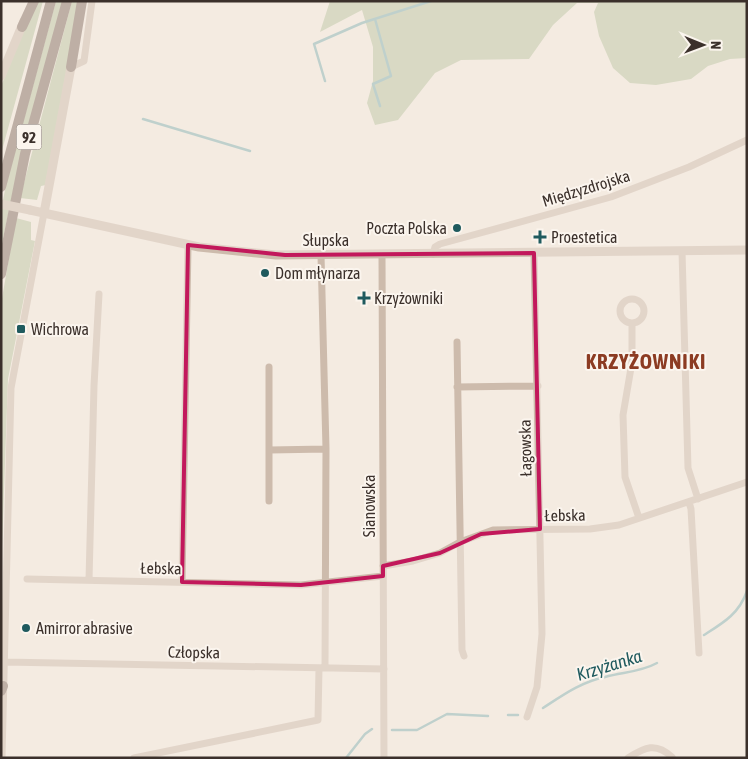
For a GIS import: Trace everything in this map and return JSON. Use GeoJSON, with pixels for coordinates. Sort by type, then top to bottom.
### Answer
{"type":"FeatureCollection","features":[{"type":"Feature","properties":{"kind":"main road"},"geometry":{"type":"LineString","coordinates":[[22,27],[34,1]]}},
{"type":"Feature","properties":{"kind":"main road","name":"92"},"geometry":{"type":"LineString","coordinates":[[1,187],[51,1]]}},
{"type":"Feature","properties":{"kind":"main road","name":"92"},"geometry":{"type":"LineString","coordinates":[[1,274],[25,154],[67,1]]}},
{"type":"Feature","properties":{"kind":"main road"},"geometry":{"type":"LineString","coordinates":[[71,67],[82,1]]}},
{"type":"Feature","properties":{"kind":"street"},"geometry":{"type":"LineString","coordinates":[[1,76],[22,27],[29,1]]}},
{"type":"Feature","properties":{"kind":"street"},"geometry":{"type":"LineString","coordinates":[[2,758],[2,688],[12,388],[71,67],[84,61],[92,1]]}},
{"type":"Feature","properties":{"kind":"street","name":"Międzyzdrojska"},"geometry":{"type":"LineString","coordinates":[[433,254],[437,245],[611,197],[689,167],[747,140]]}},
{"type":"Feature","properties":{"kind":"street","name":"Słupska"},"geometry":{"type":"LineString","coordinates":[[1,204],[188,245],[260,254],[382,255],[747,250]]}},
{"type":"Feature","properties":{"kind":"street"},"geometry":{"type":"LineString","coordinates":[[182,582],[188,245]]}},
{"type":"Feature","properties":{"kind":"street"},"geometry":{"type":"LineString","coordinates":[[682,251],[688,468],[698,499]]}},
{"type":"Feature","properties":{"kind":"street","name":"Łagowska"},"geometry":{"type":"LineString","coordinates":[[527,717],[536,687],[542,643],[534,253]]}},
{"type":"Feature","properties":{"kind":"street"},"geometry":{"type":"LineString","coordinates":[[134,758],[318,720],[327,582],[321,255]]}},
{"type":"Feature","properties":{"kind":"street","name":"Sianowska"},"geometry":{"type":"LineString","coordinates":[[382,255],[384,758]]}},
{"type":"Feature","properties":{"kind":"street"},"geometry":{"type":"LineString","coordinates":[[89,580],[94,386],[99,294]]}},
{"type":"Feature","properties":{"kind":"street"},"geometry":{"type":"LineString","coordinates":[[632,324],[632,362],[623,415],[624,477],[639,518]]}},
{"type":"Feature","properties":{"kind":"street"},"geometry":{"type":"LineString","coordinates":[[457,342],[462,650],[464,656]]}},
{"type":"Feature","properties":{"kind":"street"},"geometry":{"type":"LineString","coordinates":[[269,367],[269,501]]}},
{"type":"Feature","properties":{"kind":"street"},"geometry":{"type":"LineString","coordinates":[[457,387],[538,386]]}},
{"type":"Feature","properties":{"kind":"street"},"geometry":{"type":"LineString","coordinates":[[270,450],[326,449]]}},
{"type":"Feature","properties":{"kind":"street","name":"Łebska"},"geometry":{"type":"LineString","coordinates":[[383,566],[413,561],[440,553],[460,542],[493,530],[590,529],[619,525],[747,482]]}},
{"type":"Feature","properties":{"kind":"street"},"geometry":{"type":"LineString","coordinates":[[689,502],[691,509],[699,653]]}},
{"type":"Feature","properties":{"kind":"street","name":"Łebska"},"geometry":{"type":"LineString","coordinates":[[27,579],[301,585],[383,576]]}},
{"type":"Feature","properties":{"kind":"street","name":"Człopska"},"geometry":{"type":"LineString","coordinates":[[4,662],[384,669]]}},
{"type":"Feature","properties":{"kind":"street"},"geometry":{"type":"LineString","coordinates":[[628,758],[649,747],[662,748],[672,757]]}},
{"type":"Feature","properties":{"kind":"highlighted area"},"geometry":{"type":"Polygon","coordinates":[[[188,245],[285,255],[534,253],[540,529],[481,534],[440,553],[383,566],[383,576],[301,585],[182,582],[188,245]]]}},
{"type":"Feature","properties":{"kind":"green space"},"geometry":{"type":"Polygon","coordinates":[[[36,1],[43,1],[1,154],[1,86],[36,1]]]}},
{"type":"Feature","properties":{"kind":"green space"},"geometry":{"type":"Polygon","coordinates":[[[56,1],[63,1],[22,149],[1,248],[1,210],[6,185],[56,1]]]}},
{"type":"Feature","properties":{"kind":"green space"},"geometry":{"type":"Polygon","coordinates":[[[72,1],[79,1],[46,185],[41,186],[37,200],[20,198],[72,1]]]}},
{"type":"Feature","properties":{"kind":"green space"},"geometry":{"type":"Polygon","coordinates":[[[330,1],[747,1],[747,58],[730,59],[708,66],[691,79],[656,85],[630,83],[613,68],[599,36],[594,12],[598,3],[577,3],[553,25],[529,59],[461,60],[435,73],[398,120],[375,125],[367,103],[373,81],[373,47],[362,10],[320,32],[330,1]]]}},
{"type":"Feature","properties":{"kind":"green space"},"geometry":{"type":"Polygon","coordinates":[[[16,218],[31,222],[31,240],[35,241],[8,379],[1,576],[1,304],[16,218]]]}},
{"type":"Feature","properties":{"kind":"waterway"},"geometry":{"type":"LineString","coordinates":[[325,81],[314,44],[362,23],[431,1]]}},
{"type":"Feature","properties":{"kind":"waterway"},"geometry":{"type":"LineString","coordinates":[[375,19],[391,76],[373,84],[380,106]]}},
{"type":"Feature","properties":{"kind":"waterway"},"geometry":{"type":"LineString","coordinates":[[143,119],[250,151]]}},
{"type":"Feature","properties":{"kind":"waterway","name":"Krzyżanka"},"geometry":{"type":"LineString","coordinates":[[704,635],[735,612],[747,591]]}},
{"type":"Feature","properties":{"kind":"waterway","name":"Krzyżanka"},"geometry":{"type":"LineString","coordinates":[[543,708],[588,682],[638,670],[657,663]]}},
{"type":"Feature","properties":{"kind":"waterway","name":"Krzyżanka"},"geometry":{"type":"LineString","coordinates":[[392,730],[417,730],[447,714],[488,716]]}},
{"type":"Feature","properties":{"kind":"waterway","name":"Krzyżanka"},"geometry":{"type":"LineString","coordinates":[[508,715],[518,715]]}},
{"type":"Feature","properties":{"kind":"waterway","name":"Krzyżanka"},"geometry":{"type":"LineString","coordinates":[[346,758],[365,734],[372,729]]}},
{"type":"Feature","properties":{"kind":"place","name":"Poczta Polska"},"geometry":{"type":"Point","coordinates":[457,228]}},
{"type":"Feature","properties":{"kind":"place","name":"Proestetica"},"geometry":{"type":"Point","coordinates":[540,237]}},
{"type":"Feature","properties":{"kind":"place","name":"Dom młynarza"},"geometry":{"type":"Point","coordinates":[265,273]}},
{"type":"Feature","properties":{"kind":"place","name":"Krzyżowniki"},"geometry":{"type":"Point","coordinates":[364,298]}},
{"type":"Feature","properties":{"kind":"place","name":"Wichrowa"},"geometry":{"type":"Point","coordinates":[21,329]}},
{"type":"Feature","properties":{"kind":"place","name":"Amirror abrasive"},"geometry":{"type":"Point","coordinates":[26,628]}},
{"type":"Feature","properties":{"kind":"district","name":"KRZYŻOWNIKI"},"geometry":{"type":"Point","coordinates":[646,361]}}]}
